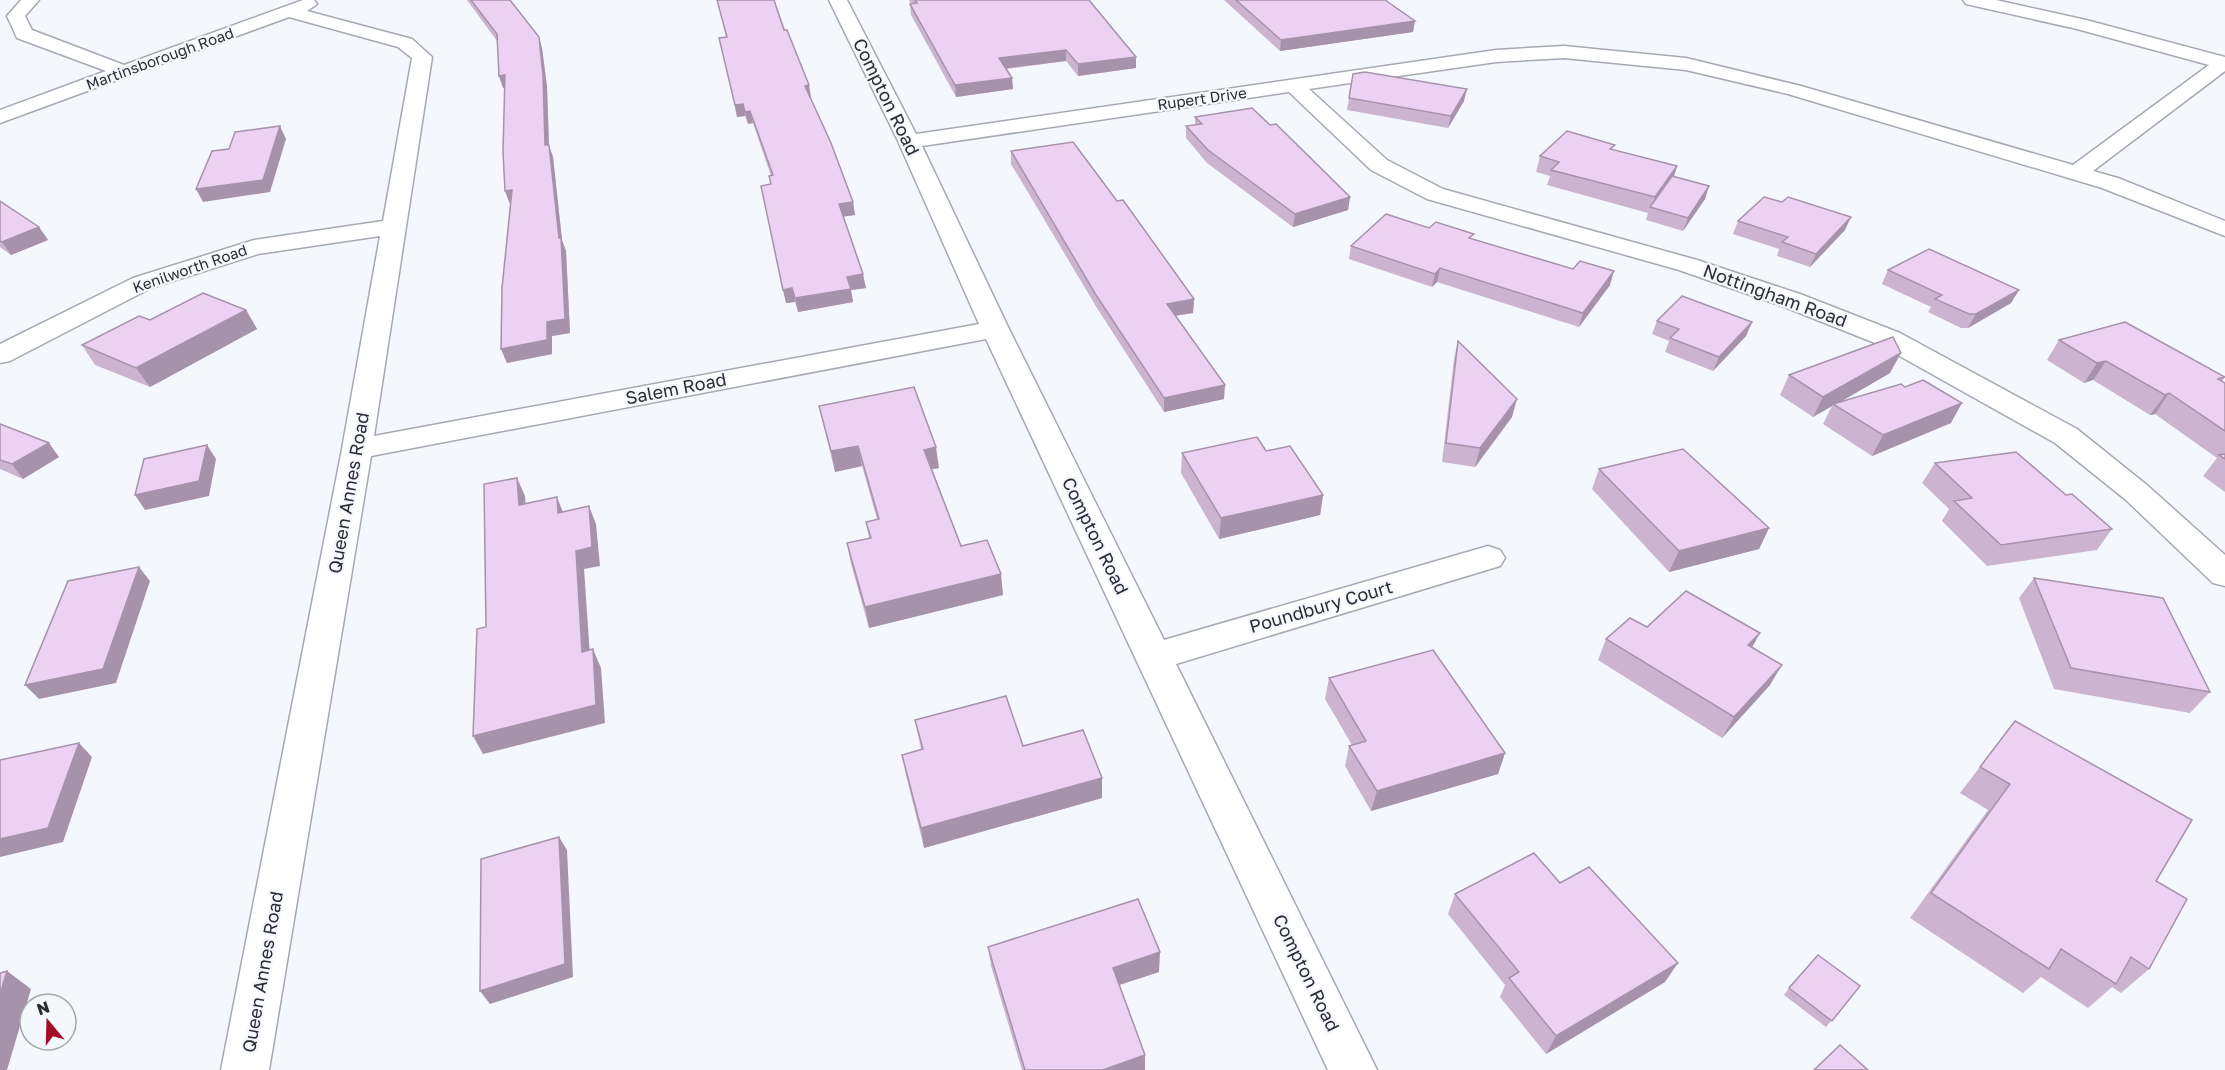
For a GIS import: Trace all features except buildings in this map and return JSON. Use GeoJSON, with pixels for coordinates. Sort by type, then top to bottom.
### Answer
{"type":"FeatureCollection","features":[{"type":"Feature","properties":{"kind":"street"},"geometry":{"type":"LineString","coordinates":[[30,0],[16,16],[24,34],[125,72]]}},
{"type":"Feature","properties":{"kind":"street","name":"Martinsborough Road"},"geometry":{"type":"LineString","coordinates":[[0,117],[320,0]]}},
{"type":"Feature","properties":{"kind":"street","name":"Compton Road"},"geometry":{"type":"LineString","coordinates":[[838,0],[909,141],[994,329],[1353,1070]]}},
{"type":"Feature","properties":{"kind":"street"},"geometry":{"type":"LineString","coordinates":[[1972,0],[2080,24],[2224,63]]}},
{"type":"Feature","properties":{"kind":"street","name":"Queen Annes Road"},"geometry":{"type":"LineString","coordinates":[[245,1070],[357,449],[422,57],[405,43],[288,11]]}},
{"type":"Feature","properties":{"kind":"street","name":"Rupert Drive"},"geometry":{"type":"LineString","coordinates":[[909,141],[1496,56],[1564,52],[1686,64],[1794,90],[2110,183],[2225,229]]}},
{"type":"Feature","properties":{"kind":"street"},"geometry":{"type":"LineString","coordinates":[[2076,173],[2224,63]]}},
{"type":"Feature","properties":{"kind":"street","name":"Nottingham Road"},"geometry":{"type":"LineString","coordinates":[[1294,86],[1379,165],[1435,194],[1688,265],[1791,300],[1890,339],[2066,436],[2138,493],[2225,574]]}},
{"type":"Feature","properties":{"kind":"street","name":"Kenilworth Road"},"geometry":{"type":"LineString","coordinates":[[0,355],[142,283],[254,247],[393,227]]}},
{"type":"Feature","properties":{"kind":"street","name":"Salem Road"},"geometry":{"type":"LineString","coordinates":[[357,449],[994,329]]}},
{"type":"Feature","properties":{"kind":"street","name":"Poundbury Court"},"geometry":{"type":"LineString","coordinates":[[1153,657],[1488,558]]}}]}
